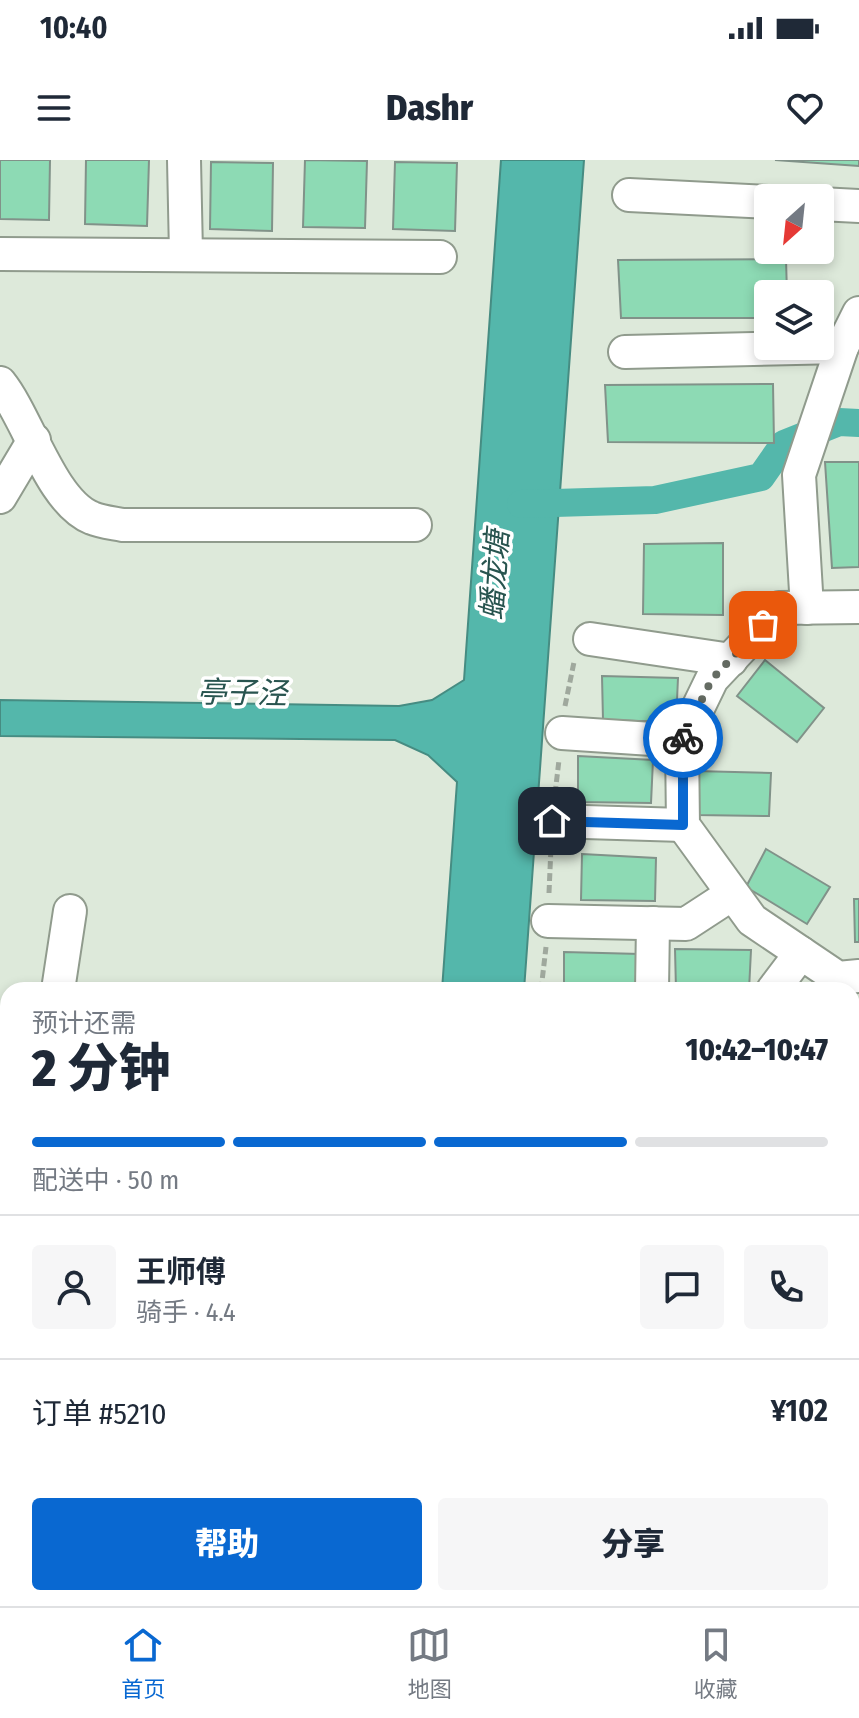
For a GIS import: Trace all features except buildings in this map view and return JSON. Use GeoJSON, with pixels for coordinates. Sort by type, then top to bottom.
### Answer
{"type":"FeatureCollection","features":[{"type":"Feature","properties":{"kind":"lane"},"geometry":{"type":"LineString","coordinates":[[184,160],[186,253]]}},
{"type":"Feature","properties":{"kind":"lane"},"geometry":{"type":"LineString","coordinates":[[629,195],[754,201]]}},
{"type":"Feature","properties":{"kind":"lane"},"geometry":{"type":"LineString","coordinates":[[834,205],[859,206]]}},
{"type":"Feature","properties":{"kind":"lane"},"geometry":{"type":"LineString","coordinates":[[0,254],[440,257]]}},
{"type":"Feature","properties":{"kind":"lane"},"geometry":{"type":"LineString","coordinates":[[807,608],[799,475],[842,347],[859,313]]}},
{"type":"Feature","properties":{"kind":"lane"},"geometry":{"type":"LineString","coordinates":[[625,352],[842,347]]}},
{"type":"Feature","properties":{"kind":"lane"},"geometry":{"type":"LineString","coordinates":[[0,383],[13,399],[66,499],[90,518],[123,525],[415,525]]}},
{"type":"Feature","properties":{"kind":"lane"},"geometry":{"type":"LineString","coordinates":[[0,497],[34,440]]}},
{"type":"Feature","properties":{"kind":"lane"},"geometry":{"type":"LineString","coordinates":[[859,607],[779,608],[712,679],[682,741],[683,825],[732,894],[752,920],[838,978],[859,976]]}},
{"type":"Feature","properties":{"kind":"lane"},"geometry":{"type":"LineString","coordinates":[[590,639],[731,660]]}},
{"type":"Feature","properties":{"kind":"lane"},"geometry":{"type":"LineString","coordinates":[[562,733],[682,741]]}},
{"type":"Feature","properties":{"kind":"lane"},"geometry":{"type":"LineString","coordinates":[[552,821],[683,825]]}},
{"type":"Feature","properties":{"kind":"lane"},"geometry":{"type":"LineString","coordinates":[[548,921],[686,924],[732,894]]}},
{"type":"Feature","properties":{"kind":"lane"},"geometry":{"type":"LineString","coordinates":[[59,982],[70,911]]}},
{"type":"Feature","properties":{"kind":"lane"},"geometry":{"type":"LineString","coordinates":[[652,982],[653,923]]}},
{"type":"Feature","properties":{"kind":"lane"},"geometry":{"type":"LineString","coordinates":[[779,982],[801,953]]}},
{"type":"Feature","properties":{"kind":"water","name":"蟠龙塘"},"geometry":{"type":"Polygon","coordinates":[[[501,160],[584,160],[525,982],[443,982],[457,782],[428,755],[395,740],[0,736],[0,700],[399,706],[432,700],[464,680],[501,160]]]}},
{"type":"Feature","properties":{"kind":"waterway"},"geometry":{"type":"LineString","coordinates":[[521,504],[655,500],[761,477],[784,444],[839,422],[859,423]]}},
{"type":"Feature","properties":{"kind":"way so far"},"geometry":{"type":"LineString","coordinates":[[683,738],[712,679],[763,625]]}},
{"type":"Feature","properties":{"kind":"route"},"geometry":{"type":"LineString","coordinates":[[552,821],[683,825],[683,738]]}},
{"type":"Feature","properties":{"kind":"water label","name":"亭子泾"},"geometry":{"type":"Point","coordinates":[242,693]}}]}
